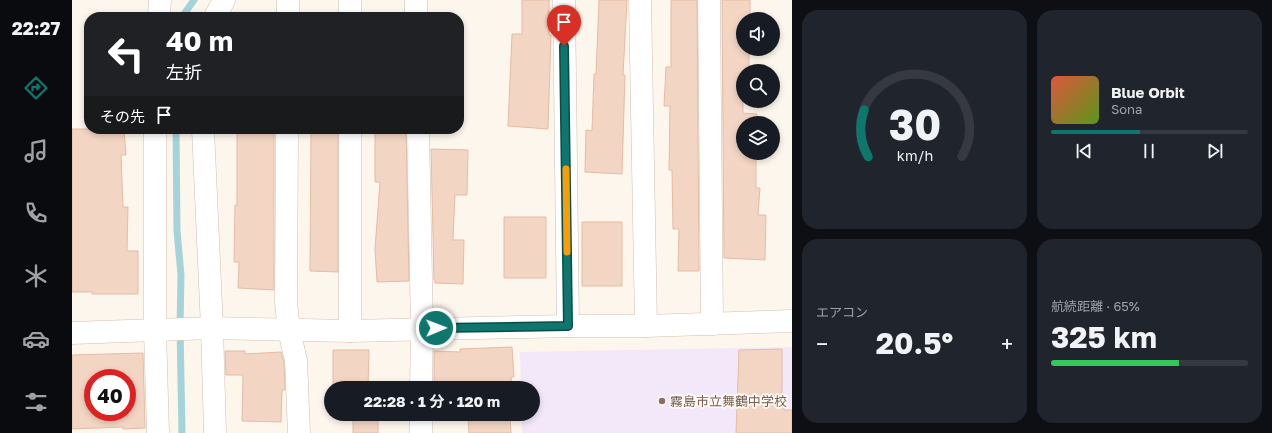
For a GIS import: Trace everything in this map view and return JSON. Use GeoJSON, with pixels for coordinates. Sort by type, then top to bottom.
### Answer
{"type":"FeatureCollection","features":[{"type":"Feature","properties":{"kind":"street"},"geometry":{"type":"LineString","coordinates":[[160,0],[160,12]]}},
{"type":"Feature","properties":{"kind":"street"},"geometry":{"type":"LineString","coordinates":[[218,12],[224,0]]}},
{"type":"Feature","properties":{"kind":"street"},"geometry":{"type":"LineString","coordinates":[[288,0],[288,12]]}},
{"type":"Feature","properties":{"kind":"street"},"geometry":{"type":"LineString","coordinates":[[350,0],[350,12]]}},
{"type":"Feature","properties":{"kind":"street"},"geometry":{"type":"LineString","coordinates":[[416,0],[416,12]]}},
{"type":"Feature","properties":{"kind":"street"},"geometry":{"type":"LineString","coordinates":[[564,0],[568,326]]}},
{"type":"Feature","properties":{"kind":"street"},"geometry":{"type":"LineString","coordinates":[[640,0],[646,326]]}},
{"type":"Feature","properties":{"kind":"street"},"geometry":{"type":"LineString","coordinates":[[709,0],[712,324]]}},
{"type":"Feature","properties":{"kind":"street"},"geometry":{"type":"LineString","coordinates":[[155,134],[161,330],[158,433]]}},
{"type":"Feature","properties":{"kind":"street"},"geometry":{"type":"LineString","coordinates":[[203,134],[208,328],[214,433]]}},
{"type":"Feature","properties":{"kind":"street"},"geometry":{"type":"LineString","coordinates":[[287,134],[286,302],[289,331],[296,360],[299,433]]}},
{"type":"Feature","properties":{"kind":"street"},"geometry":{"type":"LineString","coordinates":[[350,134],[350,331]]}},
{"type":"Feature","properties":{"kind":"street"},"geometry":{"type":"LineString","coordinates":[[418,134],[422,329],[421,381]]}},
{"type":"Feature","properties":{"kind":"street"},"geometry":{"type":"LineString","coordinates":[[72,333],[208,328],[289,331],[350,331],[568,326],[646,326],[792,321]]}},
{"type":"Feature","properties":{"kind":"street"},"geometry":{"type":"LineString","coordinates":[[421,421],[421,433]]}},
{"type":"Feature","properties":{"kind":"shaded area","name":"霧島市立舞鶴中学校"},"geometry":{"type":"Polygon","coordinates":[[[792,347],[792,433],[522,433],[522,421],[540,421],[540,381],[521,381],[520,352],[792,347]]]}},
{"type":"Feature","properties":{"kind":"building"},"geometry":{"type":"Polygon","coordinates":[[[522,0],[549,0],[549,35],[551,35],[548,129],[508,126],[512,34],[522,34],[522,0]]]}},
{"type":"Feature","properties":{"kind":"building"},"geometry":{"type":"Polygon","coordinates":[[[599,0],[627,0],[623,75],[625,75],[622,174],[585,172],[586,130],[592,131],[599,0]]]}},
{"type":"Feature","properties":{"kind":"building"},"geometry":{"type":"Polygon","coordinates":[[[671,0],[697,0],[699,271],[678,271],[679,229],[673,229],[672,170],[669,170],[670,106],[664,106],[666,67],[671,67],[671,0]]]}},
{"type":"Feature","properties":{"kind":"building"},"geometry":{"type":"Polygon","coordinates":[[[722,0],[750,0],[750,12],[736,12],[736,56],[749,56],[749,64],[736,64],[736,108],[743,108],[743,113],[757,114],[757,116],[736,116],[736,160],[756,160],[756,188],[760,188],[758,215],[766,215],[765,260],[724,258],[722,0]]]}},
{"type":"Feature","properties":{"kind":"building"},"geometry":{"type":"Polygon","coordinates":[[[72,129],[84,129],[84,134],[124,134],[126,155],[121,155],[123,207],[128,207],[127,251],[138,251],[138,294],[92,294],[92,292],[72,292],[72,129]]]}},
{"type":"Feature","properties":{"kind":"building"},"geometry":{"type":"Polygon","coordinates":[[[237,134],[274,134],[274,290],[238,288],[239,262],[234,262],[235,205],[237,205],[237,134]]]}},
{"type":"Feature","properties":{"kind":"building"},"geometry":{"type":"Polygon","coordinates":[[[311,134],[338,134],[338,272],[310,271],[311,134]]]}},
{"type":"Feature","properties":{"kind":"building"},"geometry":{"type":"Polygon","coordinates":[[[375,134],[406,134],[409,281],[377,282],[375,249],[380,182],[375,182],[375,134]]]}},
{"type":"Feature","properties":{"kind":"building"},"geometry":{"type":"Polygon","coordinates":[[[431,149],[468,150],[467,195],[455,195],[453,240],[464,240],[463,284],[435,283],[434,280],[431,149]]]}},
{"type":"Feature","properties":{"kind":"building"},"geometry":{"type":"Polygon","coordinates":[[[504,217],[546,217],[546,278],[504,278],[504,217]]]}},
{"type":"Feature","properties":{"kind":"building"},"geometry":{"type":"Polygon","coordinates":[[[582,222],[622,222],[622,286],[582,286],[582,222]]]}},
{"type":"Feature","properties":{"kind":"building"},"geometry":{"type":"Polygon","coordinates":[[[512,347],[514,377],[511,377],[511,381],[434,381],[434,351],[460,352],[460,349],[512,347]]]}},
{"type":"Feature","properties":{"kind":"building"},"geometry":{"type":"Polygon","coordinates":[[[782,349],[782,401],[784,401],[784,410],[792,410],[792,433],[736,433],[739,350],[782,349]]]}},
{"type":"Feature","properties":{"kind":"building"},"geometry":{"type":"Polygon","coordinates":[[[333,350],[369,350],[368,381],[333,381],[333,350]]]}},
{"type":"Feature","properties":{"kind":"building"},"geometry":{"type":"Polygon","coordinates":[[[225,351],[245,351],[245,354],[281,352],[284,362],[285,390],[282,390],[281,422],[242,421],[243,375],[226,375],[225,351]]]}},
{"type":"Feature","properties":{"kind":"building"},"geometry":{"type":"Polygon","coordinates":[[[143,353],[145,428],[123,429],[123,427],[72,429],[72,355],[143,353]]]}},
{"type":"Feature","properties":{"kind":"building"},"geometry":{"type":"Polygon","coordinates":[[[353,421],[378,421],[378,433],[353,433],[353,421]]]}},
{"type":"Feature","properties":{"kind":"building"},"geometry":{"type":"Polygon","coordinates":[[[468,421],[510,421],[511,433],[469,433],[468,421]]]}},
{"type":"Feature","properties":{"kind":"waterway"},"geometry":{"type":"LineString","coordinates":[[186,12],[194,0]]}},
{"type":"Feature","properties":{"kind":"waterway"},"geometry":{"type":"LineString","coordinates":[[176,134],[177,231],[181,275],[180,327],[182,433]]}},
{"type":"Feature","properties":{"kind":"slow traffic"},"geometry":{"type":"LineString","coordinates":[[566,169],[567,252]]}},
{"type":"Feature","properties":{"kind":"place","name":"霧島市立舞鶴中学校"},"geometry":{"type":"Point","coordinates":[662,401]}},
{"type":"Feature","properties":{"kind":"route"},"geometry":{"type":"LineString","coordinates":[[436,328],[568,326],[564,46]]}}]}
